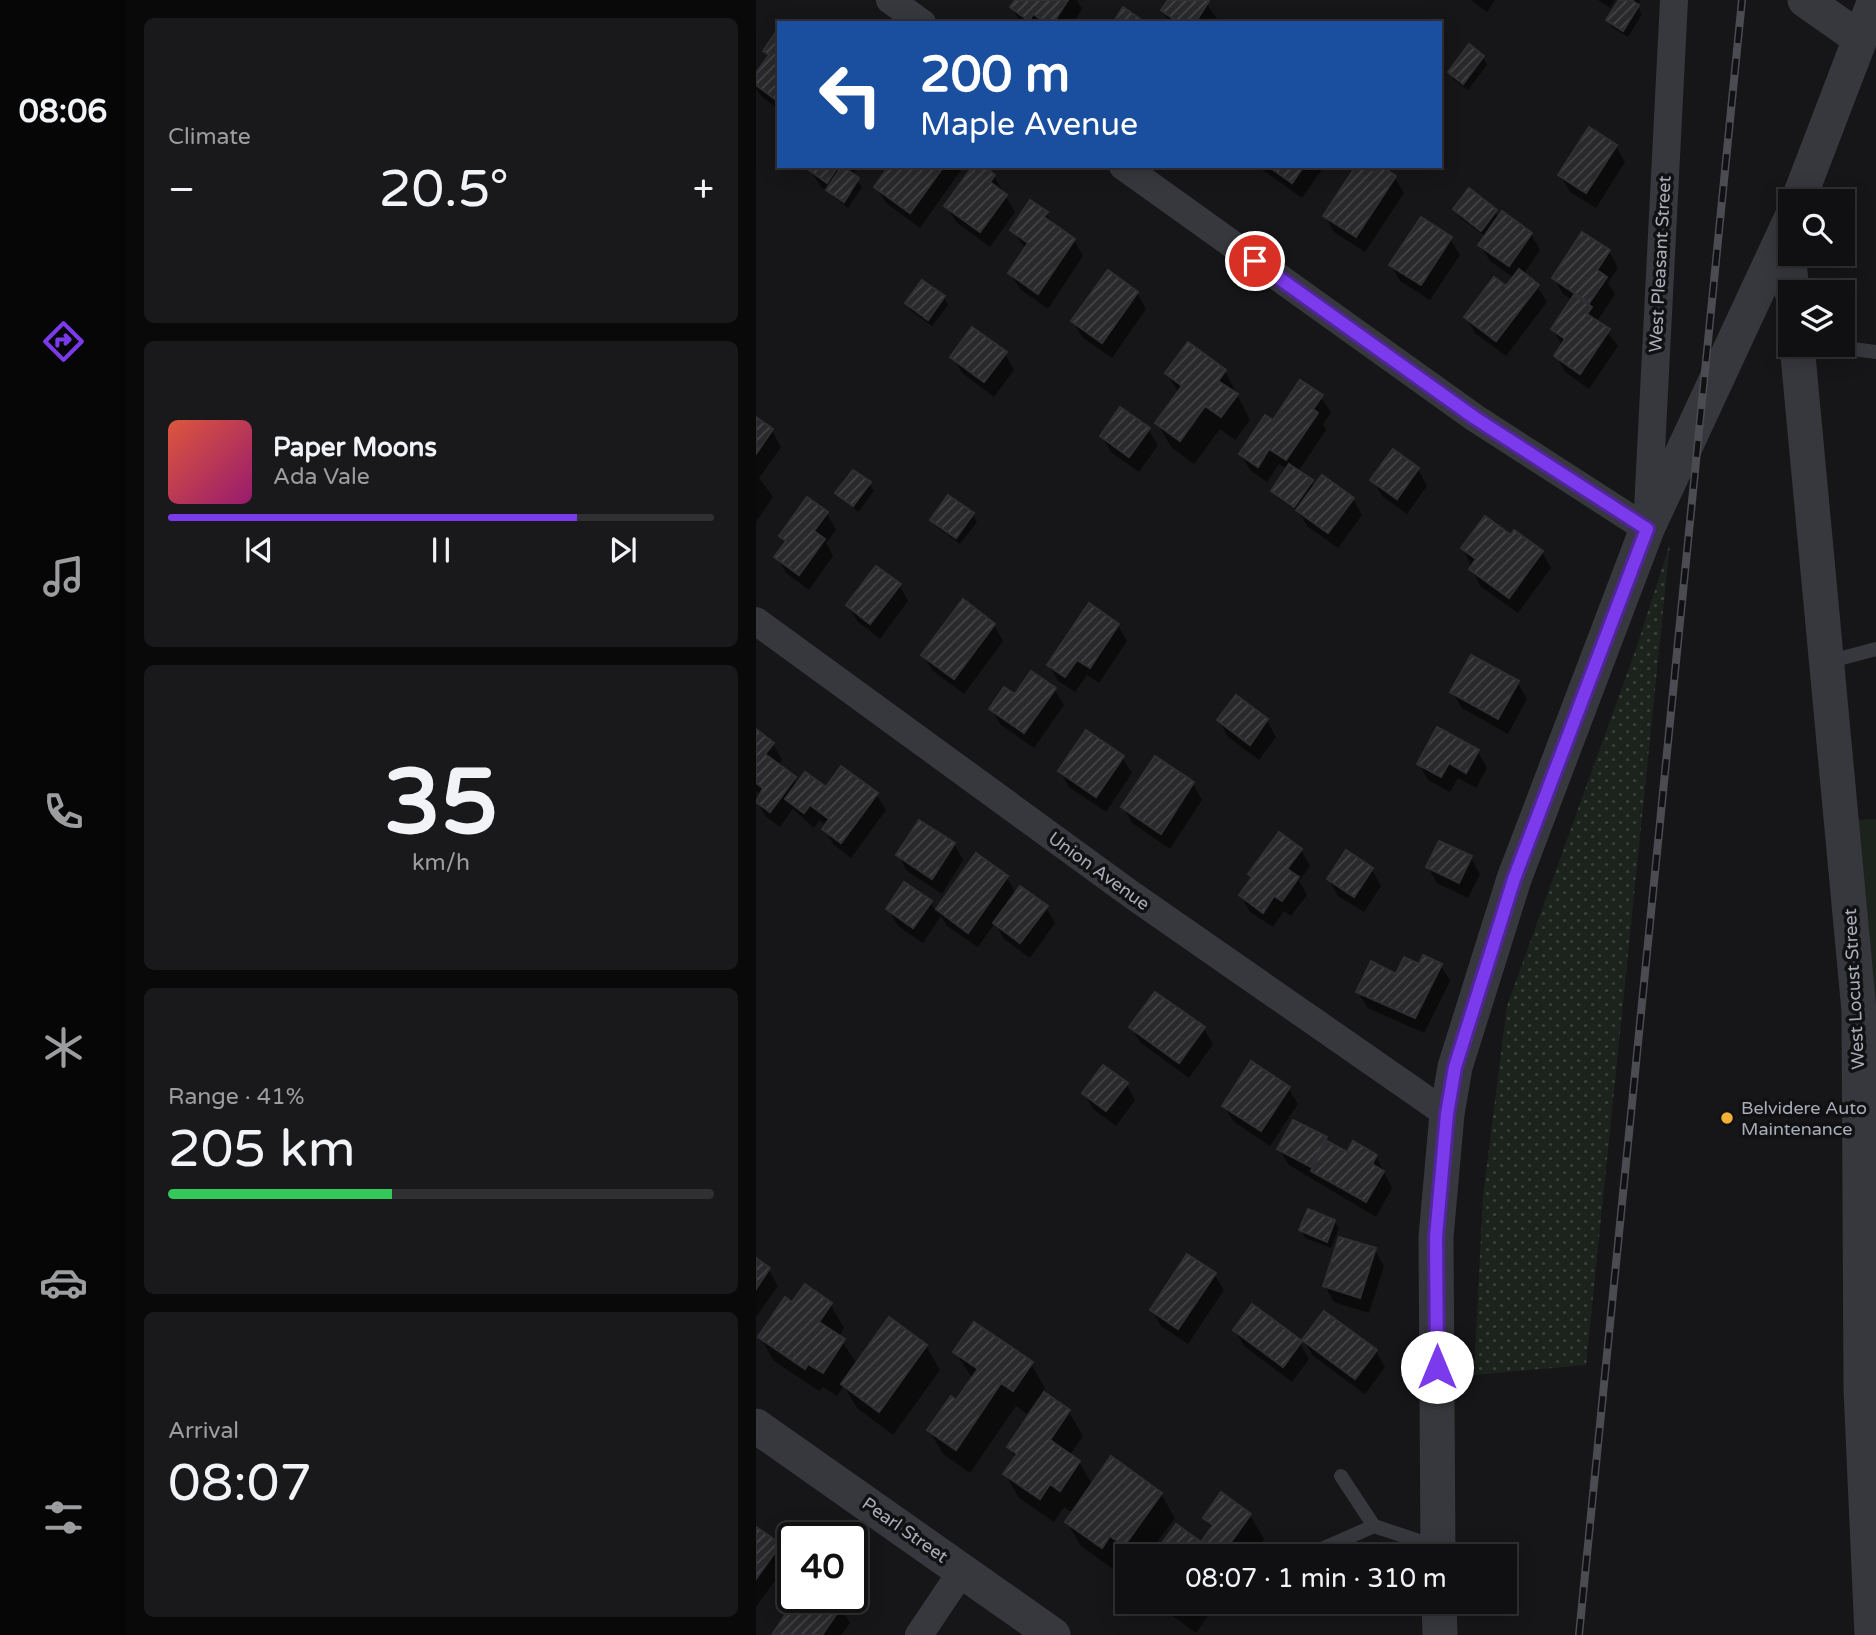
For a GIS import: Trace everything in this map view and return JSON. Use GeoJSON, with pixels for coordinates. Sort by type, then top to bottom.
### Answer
{"type":"FeatureCollection","features":[{"type":"Feature","properties":{"kind":"street"},"geometry":{"type":"LineString","coordinates":[[890,0],[919,21]]}},
{"type":"Feature","properties":{"kind":"street","name":"West Pleasant Street"},"geometry":{"type":"LineString","coordinates":[[1647,529],[1674,0]]}},
{"type":"Feature","properties":{"kind":"street"},"geometry":{"type":"LineString","coordinates":[[1805,0],[1859,38]]}},
{"type":"Feature","properties":{"kind":"street"},"geometry":{"type":"LineString","coordinates":[[1802,189],[1875,0]]}},
{"type":"Feature","properties":{"kind":"street"},"geometry":{"type":"LineString","coordinates":[[1126,168],[1475,418],[1647,529]]}},
{"type":"Feature","properties":{"kind":"street","name":"West Pleasant Street"},"geometry":{"type":"LineString","coordinates":[[1438,1544],[1436,1237],[1447,1114],[1455,1067],[1514,879],[1647,529],[1778,246]]}},
{"type":"Feature","properties":{"kind":"street","name":"West Locust Street"},"geometry":{"type":"LineString","coordinates":[[1798,357],[1859,1011],[1861,1389],[1872,1578],[1872,1635]]}},
{"type":"Feature","properties":{"kind":"street","name":"Union Avenue"},"geometry":{"type":"LineString","coordinates":[[756,621],[1132,895],[1447,1114]]}},
{"type":"Feature","properties":{"kind":"street","name":"Pearl Street"},"geometry":{"type":"LineString","coordinates":[[756,1426],[1053,1635]]}},
{"type":"Feature","properties":{"kind":"street"},"geometry":{"type":"LineString","coordinates":[[919,1635],[962,1571]]}},
{"type":"Feature","properties":{"kind":"street"},"geometry":{"type":"LineString","coordinates":[[1439,1614],[1440,1635]]}},
{"type":"Feature","properties":{"kind":"lane"},"geometry":{"type":"LineString","coordinates":[[1855,349],[1876,352]]}},
{"type":"Feature","properties":{"kind":"lane"},"geometry":{"type":"LineString","coordinates":[[1826,662],[1876,649]]}},
{"type":"Feature","properties":{"kind":"lane"},"geometry":{"type":"LineString","coordinates":[[1342,1476],[1374,1526],[1418,1544]]}},
{"type":"Feature","properties":{"kind":"lane"},"geometry":{"type":"LineString","coordinates":[[1333,1544],[1374,1526]]}},
{"type":"Feature","properties":{"kind":"shaded area"},"geometry":{"type":"Polygon","coordinates":[[[1670,543],[1586,1365],[1474,1375],[1483,1196],[1507,1006],[1637,646],[1670,543]]]}},
{"type":"Feature","properties":{"kind":"shaded area"},"geometry":{"type":"Polygon","coordinates":[[[1876,819],[1876,1135],[1842,820],[1876,819]]]}},
{"type":"Feature","properties":{"kind":"building"},"geometry":{"type":"Polygon","coordinates":[[[1015,0],[1068,0],[1054,21],[1044,21],[1033,14],[1029,21],[1010,7],[1015,0]]]}},
{"type":"Feature","properties":{"kind":"building"},"geometry":{"type":"Polygon","coordinates":[[[1168,0],[1209,1],[1196,21],[1176,21],[1161,10],[1168,0]]]}},
{"type":"Feature","properties":{"kind":"building"},"geometry":{"type":"Polygon","coordinates":[[[1619,0],[1631,0],[1639,5],[1623,31],[1606,20],[1619,0]]]}},
{"type":"Feature","properties":{"kind":"building"},"geometry":{"type":"Polygon","coordinates":[[[1123,7],[1143,21],[1114,21],[1123,7]]]}},
{"type":"Feature","properties":{"kind":"building"},"geometry":{"type":"Polygon","coordinates":[[[777,33],[777,101],[756,85],[756,73],[769,55],[763,51],[777,33]]]}},
{"type":"Feature","properties":{"kind":"building"},"geometry":{"type":"Polygon","coordinates":[[[1469,44],[1484,56],[1463,84],[1448,72],[1469,44]]]}},
{"type":"Feature","properties":{"kind":"building"},"geometry":{"type":"Polygon","coordinates":[[[1589,127],[1617,145],[1586,193],[1558,175],[1589,127]]]}},
{"type":"Feature","properties":{"kind":"building"},"geometry":{"type":"Polygon","coordinates":[[[810,168],[837,168],[827,183],[809,170],[810,168]]]}},
{"type":"Feature","properties":{"kind":"building"},"geometry":{"type":"Polygon","coordinates":[[[841,168],[859,178],[844,202],[826,190],[841,168]]]}},
{"type":"Feature","properties":{"kind":"building"},"geometry":{"type":"Polygon","coordinates":[[[888,168],[943,168],[910,213],[874,187],[888,168]]]}},
{"type":"Feature","properties":{"kind":"building"},"geometry":{"type":"Polygon","coordinates":[[[972,168],[986,168],[995,175],[990,182],[1007,195],[980,232],[944,206],[972,168]]]}},
{"type":"Feature","properties":{"kind":"building"},"geometry":{"type":"Polygon","coordinates":[[[1271,168],[1303,168],[1292,183],[1271,168]]]}},
{"type":"Feature","properties":{"kind":"building"},"geometry":{"type":"Polygon","coordinates":[[[1355,168],[1368,168],[1375,172],[1384,168],[1396,176],[1356,237],[1323,216],[1355,168]]]}},
{"type":"Feature","properties":{"kind":"building"},"geometry":{"type":"Polygon","coordinates":[[[1469,188],[1497,210],[1481,231],[1453,209],[1469,188]]]}},
{"type":"Feature","properties":{"kind":"building"},"geometry":{"type":"Polygon","coordinates":[[[1030,200],[1048,212],[1044,217],[1075,239],[1038,294],[1008,273],[1028,243],[1010,230],[1030,200]]]}},
{"type":"Feature","properties":{"kind":"building"},"geometry":{"type":"Polygon","coordinates":[[[1502,211],[1532,233],[1509,266],[1478,245],[1502,211]]]}},
{"type":"Feature","properties":{"kind":"building"},"geometry":{"type":"Polygon","coordinates":[[[1421,217],[1452,237],[1421,285],[1389,265],[1421,217]]]}},
{"type":"Feature","properties":{"kind":"building"},"geometry":{"type":"Polygon","coordinates":[[[1582,232],[1610,250],[1597,270],[1607,277],[1589,303],[1552,278],[1582,232]]]}},
{"type":"Feature","properties":{"kind":"building"},"geometry":{"type":"Polygon","coordinates":[[[1519,269],[1539,285],[1496,341],[1464,317],[1494,277],[1506,286],[1519,269]]]}},
{"type":"Feature","properties":{"kind":"building"},"geometry":{"type":"Polygon","coordinates":[[[1108,270],[1138,292],[1102,343],[1071,321],[1108,270]]]}},
{"type":"Feature","properties":{"kind":"building"},"geometry":{"type":"Polygon","coordinates":[[[922,280],[945,296],[928,320],[905,303],[922,280]]]}},
{"type":"Feature","properties":{"kind":"building"},"geometry":{"type":"Polygon","coordinates":[[[1574,295],[1592,307],[1587,314],[1610,329],[1580,374],[1554,356],[1565,339],[1551,329],[1574,295]]]}},
{"type":"Feature","properties":{"kind":"building"},"geometry":{"type":"Polygon","coordinates":[[[972,327],[1007,352],[984,382],[950,357],[972,327]]]}},
{"type":"Feature","properties":{"kind":"building"},"geometry":{"type":"Polygon","coordinates":[[[1188,342],[1226,370],[1218,381],[1238,394],[1221,417],[1205,406],[1180,441],[1155,423],[1182,386],[1165,373],[1188,342]]]}},
{"type":"Feature","properties":{"kind":"building"},"geometry":{"type":"Polygon","coordinates":[[[1300,380],[1323,395],[1313,409],[1318,413],[1286,460],[1269,449],[1258,467],[1239,454],[1265,415],[1273,420],[1300,380]]]}},
{"type":"Feature","properties":{"kind":"building"},"geometry":{"type":"Polygon","coordinates":[[[1120,407],[1150,428],[1129,457],[1100,436],[1120,407]]]}},
{"type":"Feature","properties":{"kind":"building"},"geometry":{"type":"Polygon","coordinates":[[[756,417],[773,429],[756,454],[756,417]]]}},
{"type":"Feature","properties":{"kind":"building"},"geometry":{"type":"Polygon","coordinates":[[[1393,449],[1419,468],[1397,499],[1370,480],[1393,449]]]}},
{"type":"Feature","properties":{"kind":"building"},"geometry":{"type":"Polygon","coordinates":[[[1289,464],[1313,480],[1294,507],[1271,491],[1289,464]]]}},
{"type":"Feature","properties":{"kind":"building"},"geometry":{"type":"Polygon","coordinates":[[[853,470],[871,482],[853,506],[835,493],[853,470]]]}},
{"type":"Feature","properties":{"kind":"building"},"geometry":{"type":"Polygon","coordinates":[[[1322,475],[1354,498],[1328,533],[1296,510],[1322,475]]]}},
{"type":"Feature","properties":{"kind":"building"},"geometry":{"type":"Polygon","coordinates":[[[948,495],[974,513],[956,538],[930,520],[948,495]]]}},
{"type":"Feature","properties":{"kind":"building"},"geometry":{"type":"Polygon","coordinates":[[[807,497],[828,512],[814,531],[825,539],[799,575],[774,557],[786,541],[779,536],[807,497]]]}},
{"type":"Feature","properties":{"kind":"building"},"geometry":{"type":"Polygon","coordinates":[[[1485,516],[1511,535],[1514,530],[1543,551],[1509,598],[1469,569],[1476,559],[1461,548],[1485,516]]]}},
{"type":"Feature","properties":{"kind":"building"},"geometry":{"type":"Polygon","coordinates":[[[876,566],[901,584],[870,624],[846,605],[876,566]]]}},
{"type":"Feature","properties":{"kind":"building"},"geometry":{"type":"Polygon","coordinates":[[[963,599],[995,624],[954,679],[921,655],[963,599]]]}},
{"type":"Feature","properties":{"kind":"building"},"geometry":{"type":"Polygon","coordinates":[[[1089,603],[1119,624],[1090,668],[1077,660],[1065,677],[1047,665],[1089,603]]]}},
{"type":"Feature","properties":{"kind":"building"},"geometry":{"type":"Polygon","coordinates":[[[1471,655],[1519,681],[1498,719],[1450,692],[1471,655]]]}},
{"type":"Feature","properties":{"kind":"building"},"geometry":{"type":"Polygon","coordinates":[[[1031,671],[1056,688],[1024,733],[989,709],[1004,687],[1015,694],[1031,671]]]}},
{"type":"Feature","properties":{"kind":"building"},"geometry":{"type":"Polygon","coordinates":[[[1236,695],[1268,719],[1250,745],[1217,720],[1236,695]]]}},
{"type":"Feature","properties":{"kind":"building"},"geometry":{"type":"Polygon","coordinates":[[[1437,727],[1479,750],[1466,773],[1449,763],[1441,777],[1417,764],[1437,727]]]}},
{"type":"Feature","properties":{"kind":"building"},"geometry":{"type":"Polygon","coordinates":[[[756,729],[774,743],[765,754],[796,777],[770,812],[756,802],[763,788],[756,783],[756,729]]]}},
{"type":"Feature","properties":{"kind":"building"},"geometry":{"type":"Polygon","coordinates":[[[1086,730],[1124,756],[1096,797],[1058,771],[1086,730]]]}},
{"type":"Feature","properties":{"kind":"building"},"geometry":{"type":"Polygon","coordinates":[[[1155,756],[1194,782],[1161,834],[1121,807],[1155,756]]]}},
{"type":"Feature","properties":{"kind":"building"},"geometry":{"type":"Polygon","coordinates":[[[841,766],[878,793],[841,843],[822,829],[829,819],[810,805],[804,813],[785,799],[805,772],[826,787],[841,766]]]}},
{"type":"Feature","properties":{"kind":"building"},"geometry":{"type":"Polygon","coordinates":[[[919,820],[955,843],[932,879],[896,855],[919,820]]]}},
{"type":"Feature","properties":{"kind":"building"},"geometry":{"type":"Polygon","coordinates":[[[1279,832],[1302,849],[1287,869],[1299,877],[1282,901],[1274,896],[1263,913],[1239,895],[1252,877],[1248,874],[1279,832]]]}},
{"type":"Feature","properties":{"kind":"building"},"geometry":{"type":"Polygon","coordinates":[[[1439,841],[1472,856],[1459,883],[1426,867],[1439,841]]]}},
{"type":"Feature","properties":{"kind":"building"},"geometry":{"type":"Polygon","coordinates":[[[1346,850],[1373,868],[1354,897],[1327,879],[1346,850]]]}},
{"type":"Feature","properties":{"kind":"building"},"geometry":{"type":"Polygon","coordinates":[[[976,853],[1008,876],[968,933],[936,909],[976,853]]]}},
{"type":"Feature","properties":{"kind":"building"},"geometry":{"type":"Polygon","coordinates":[[[904,882],[932,901],[913,928],[886,909],[904,882]]]}},
{"type":"Feature","properties":{"kind":"building"},"geometry":{"type":"Polygon","coordinates":[[[1020,886],[1048,906],[1020,943],[993,923],[1020,886]]]}},
{"type":"Feature","properties":{"kind":"building"},"geometry":{"type":"Polygon","coordinates":[[[1423,955],[1442,964],[1415,1018],[1356,992],[1371,961],[1396,974],[1404,957],[1419,964],[1423,955]]]}},
{"type":"Feature","properties":{"kind":"building"},"geometry":{"type":"Polygon","coordinates":[[[1155,992],[1205,1027],[1179,1063],[1129,1027],[1155,992]]]}},
{"type":"Feature","properties":{"kind":"building"},"geometry":{"type":"Polygon","coordinates":[[[1251,1061],[1290,1087],[1261,1131],[1222,1106],[1251,1061]]]}},
{"type":"Feature","properties":{"kind":"building"},"geometry":{"type":"Polygon","coordinates":[[[1103,1065],[1128,1083],[1106,1111],[1082,1093],[1103,1065]]]}},
{"type":"Feature","properties":{"kind":"building"},"geometry":{"type":"Polygon","coordinates":[[[1293,1120],[1327,1137],[1311,1167],[1277,1149],[1293,1120]]]}},
{"type":"Feature","properties":{"kind":"building"},"geometry":{"type":"Polygon","coordinates":[[[1327,1141],[1347,1152],[1353,1141],[1377,1155],[1372,1164],[1384,1171],[1366,1202],[1311,1171],[1327,1141]]]}},
{"type":"Feature","properties":{"kind":"building"},"geometry":{"type":"Polygon","coordinates":[[[1308,1209],[1335,1220],[1327,1242],[1299,1230],[1308,1209]]]}},
{"type":"Feature","properties":{"kind":"building"},"geometry":{"type":"Polygon","coordinates":[[[1339,1237],[1376,1248],[1360,1298],[1323,1286],[1339,1237]]]}},
{"type":"Feature","properties":{"kind":"building"},"geometry":{"type":"Polygon","coordinates":[[[1187,1254],[1216,1273],[1178,1329],[1150,1310],[1187,1254]]]}},
{"type":"Feature","properties":{"kind":"building"},"geometry":{"type":"Polygon","coordinates":[[[756,1258],[770,1268],[756,1289],[756,1258]]]}},
{"type":"Feature","properties":{"kind":"building"},"geometry":{"type":"Polygon","coordinates":[[[805,1284],[832,1303],[819,1322],[845,1339],[823,1373],[808,1364],[805,1369],[758,1337],[785,1297],[792,1302],[805,1284]]]}},
{"type":"Feature","properties":{"kind":"building"},"geometry":{"type":"Polygon","coordinates":[[[1252,1304],[1302,1341],[1283,1367],[1233,1330],[1252,1304]]]}},
{"type":"Feature","properties":{"kind":"building"},"geometry":{"type":"Polygon","coordinates":[[[1324,1311],[1377,1350],[1355,1379],[1302,1340],[1324,1311]]]}},
{"type":"Feature","properties":{"kind":"building"},"geometry":{"type":"Polygon","coordinates":[[[889,1317],[927,1345],[879,1412],[841,1384],[889,1317]]]}},
{"type":"Feature","properties":{"kind":"building"},"geometry":{"type":"Polygon","coordinates":[[[974,1322],[1033,1362],[1013,1391],[1001,1383],[956,1450],[927,1430],[951,1396],[956,1400],[978,1369],[953,1352],[974,1322]]]}},
{"type":"Feature","properties":{"kind":"building"},"geometry":{"type":"Polygon","coordinates":[[[1044,1392],[1070,1410],[1050,1440],[1080,1461],[1060,1491],[1050,1484],[1040,1499],[1003,1474],[1017,1454],[1007,1447],[1044,1392]]]}},
{"type":"Feature","properties":{"kind":"building"},"geometry":{"type":"Polygon","coordinates":[[[1111,1456],[1162,1493],[1125,1544],[1110,1536],[1102,1548],[1065,1522],[1111,1456]]]}},
{"type":"Feature","properties":{"kind":"building"},"geometry":{"type":"Polygon","coordinates":[[[1221,1492],[1251,1514],[1230,1544],[1162,1543],[1176,1524],[1201,1542],[1213,1525],[1203,1518],[1221,1492]]]}},
{"type":"Feature","properties":{"kind":"building"},"geometry":{"type":"Polygon","coordinates":[[[756,1527],[777,1541],[777,1550],[756,1579],[756,1527]]]}},
{"type":"Feature","properties":{"kind":"building"},"geometry":{"type":"Polygon","coordinates":[[[786,1613],[837,1613],[822,1635],[772,1635],[786,1613]]]}},
{"type":"Feature","properties":{"kind":"railway"},"geometry":{"type":"LineString","coordinates":[[1579,1635],[1742,0]]}},
{"type":"Feature","properties":{"kind":"place","name":"Belvidere Auto Maintenance"},"geometry":{"type":"Point","coordinates":[1727,1118]}},
{"type":"Feature","properties":{"kind":"route"},"geometry":{"type":"LineString","coordinates":[[1255,261],[1475,418],[1647,529],[1514,879],[1455,1067],[1447,1114],[1436,1237],[1437,1367]]}}]}
